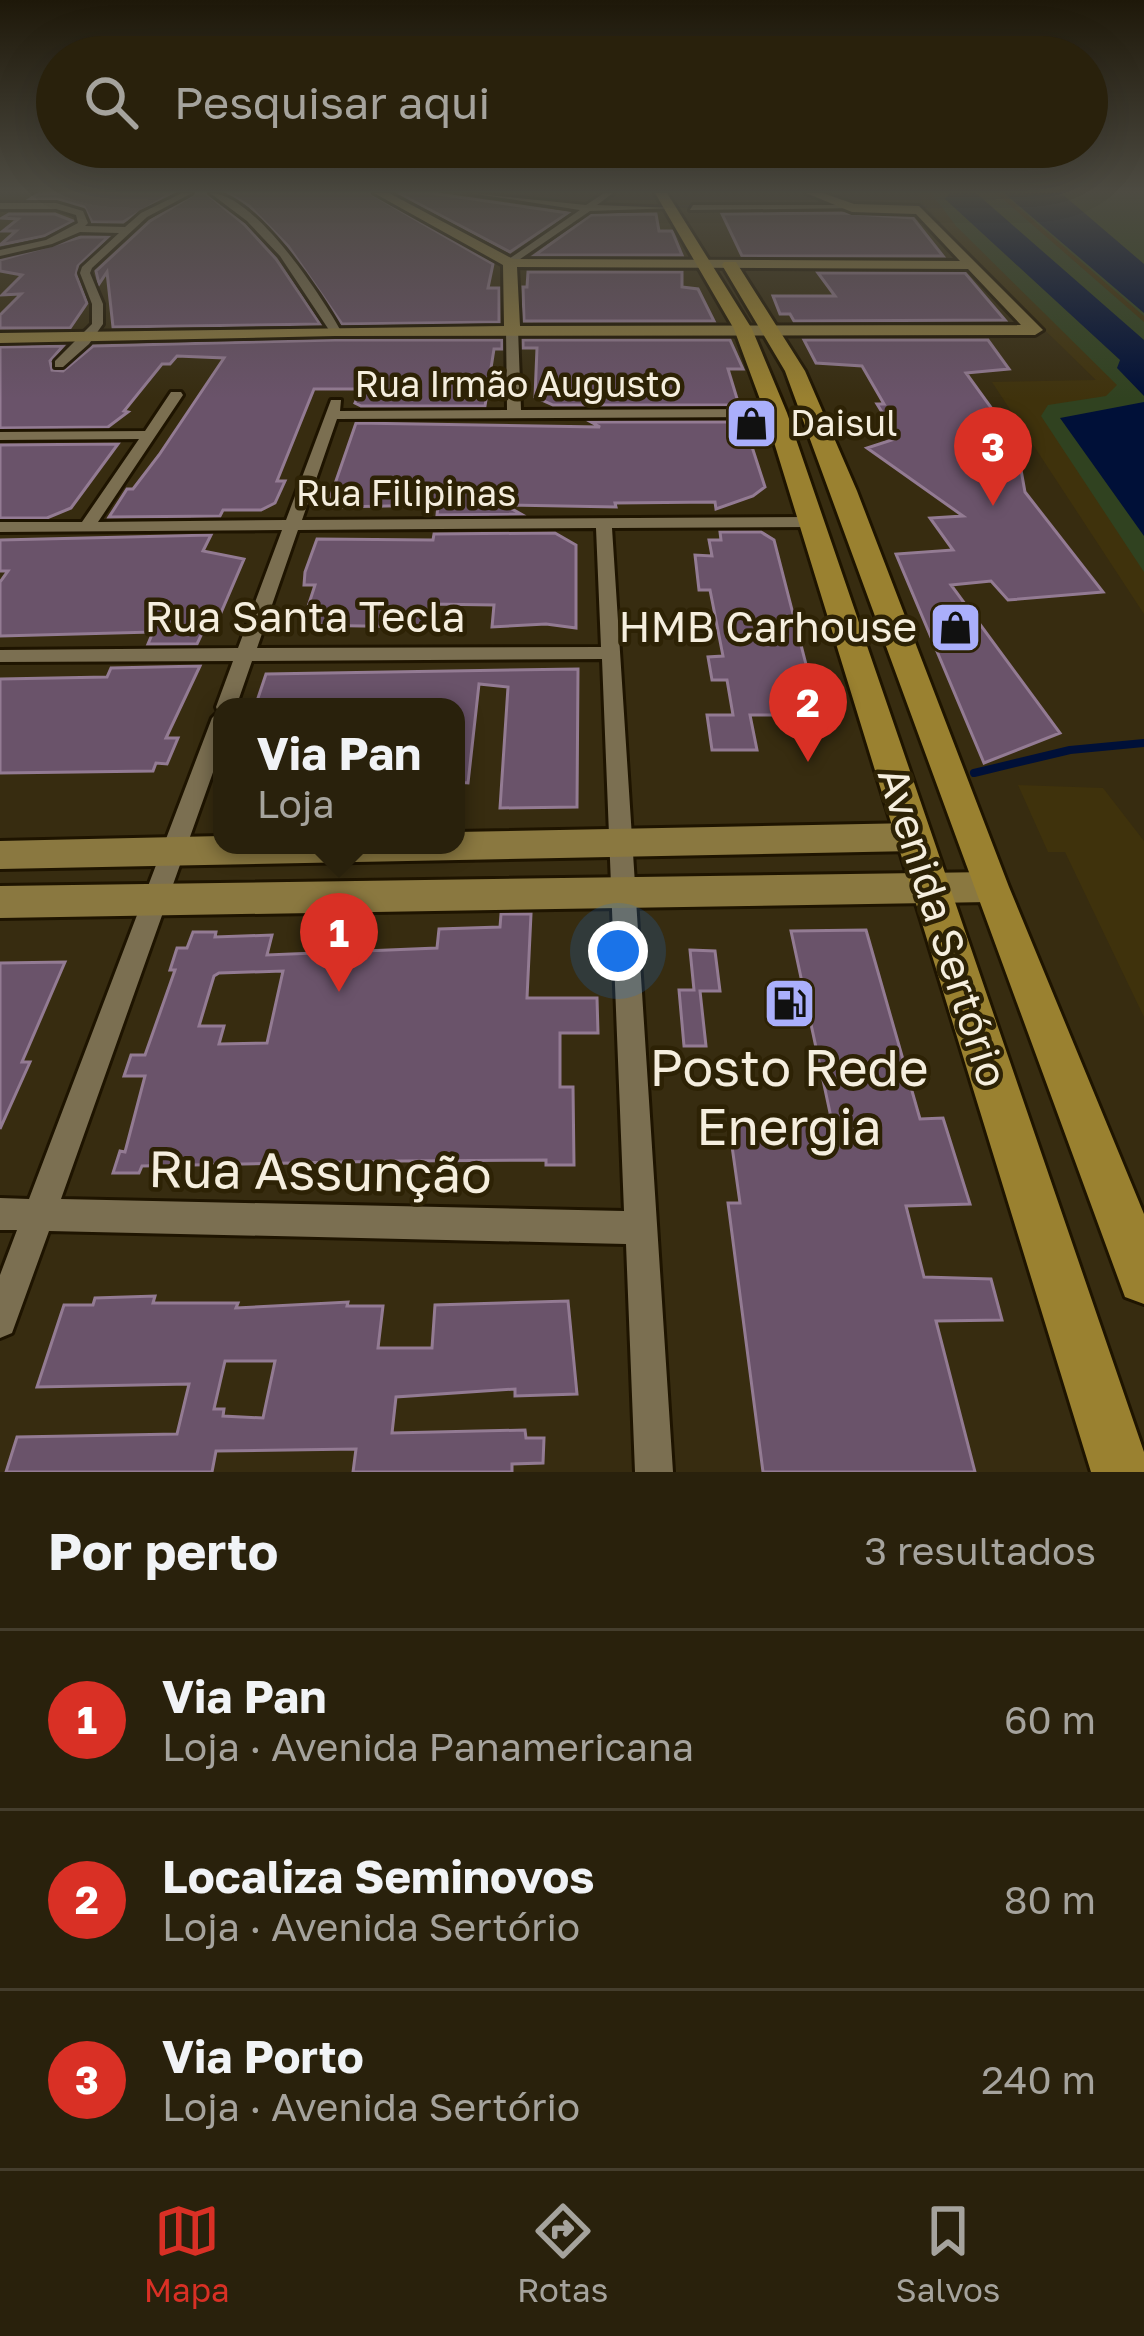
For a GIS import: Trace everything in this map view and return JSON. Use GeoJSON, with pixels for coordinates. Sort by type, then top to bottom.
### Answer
{"type":"FeatureCollection","features":[{"type":"Feature","properties":{"kind":"main road","name":"Avenida Sertório"},"geometry":{"type":"LineString","coordinates":[[719,262],[757,329],[800,382],[845,491],[990,887],[1144,1278]]}},
{"type":"Feature","properties":{"kind":"main road","name":"Avenida Sertório"},"geometry":{"type":"LineString","coordinates":[[757,329],[776,413],[1121,1472]]}},
{"type":"Feature","properties":{"kind":"street"},"geometry":{"type":"LineString","coordinates":[[58,364],[91,336],[101,304],[85,273],[96,262]]}},
{"type":"Feature","properties":{"kind":"street"},"geometry":{"type":"LineString","coordinates":[[287,262],[335,331]]}},
{"type":"Feature","properties":{"kind":"street"},"geometry":{"type":"LineString","coordinates":[[514,414],[510,263],[564,262]]}},
{"type":"Feature","properties":{"kind":"street"},"geometry":{"type":"LineString","coordinates":[[834,262],[971,266]]}},
{"type":"Feature","properties":{"kind":"street"},"geometry":{"type":"LineString","coordinates":[[0,338],[512,329],[1035,330],[967,262]]}},
{"type":"Feature","properties":{"kind":"street"},"geometry":{"type":"LineString","coordinates":[[87,526],[176,395]]}},
{"type":"Feature","properties":{"kind":"street","name":"Rua Irmão Augusto"},"geometry":{"type":"LineString","coordinates":[[295,524],[333,409],[776,413]]}},
{"type":"Feature","properties":{"kind":"street"},"geometry":{"type":"LineString","coordinates":[[0,436],[148,435]]}},
{"type":"Feature","properties":{"kind":"street","name":"Rua Filipinas"},"geometry":{"type":"LineString","coordinates":[[0,527],[812,522]]}},
{"type":"Feature","properties":{"kind":"street"},"geometry":{"type":"LineString","coordinates":[[604,523],[617,846],[636,1084],[638,1228],[655,1472]]}},
{"type":"Feature","properties":{"kind":"street"},"geometry":{"type":"LineString","coordinates":[[229,698],[295,524]]}},
{"type":"Feature","properties":{"kind":"street","name":"Rua Santa Tecla"},"geometry":{"type":"LineString","coordinates":[[0,656],[610,652]]}},
{"type":"Feature","properties":{"kind":"street"},"geometry":{"type":"LineString","coordinates":[[0,1321],[213,742]]}},
{"type":"Feature","properties":{"kind":"street"},"geometry":{"type":"LineString","coordinates":[[465,848],[914,837]]}},
{"type":"Feature","properties":{"kind":"street"},"geometry":{"type":"LineString","coordinates":[[0,855],[213,852]]}},
{"type":"Feature","properties":{"kind":"street"},"geometry":{"type":"LineString","coordinates":[[0,902],[990,887]]}},
{"type":"Feature","properties":{"kind":"street","name":"Rua Assunção"},"geometry":{"type":"LineString","coordinates":[[0,1214],[638,1228]]}},
{"type":"Feature","properties":{"kind":"shaded area"},"geometry":{"type":"Polygon","coordinates":[[[975,262],[1144,262],[1144,614],[992,382],[1096,380],[975,262]]]}},
{"type":"Feature","properties":{"kind":"shaded area"},"geometry":{"type":"Polygon","coordinates":[[[1018,785],[1103,788],[1144,841],[1144,1017],[1065,852],[1048,852],[1018,785]]]}},
{"type":"Feature","properties":{"kind":"green space"},"geometry":{"type":"Polygon","coordinates":[[[992,262],[1075,262],[1144,322],[1144,572],[1041,416],[1048,405],[1106,396],[1117,385],[992,262]]]}},
{"type":"Feature","properties":{"kind":"green space"},"geometry":{"type":"Polygon","coordinates":[[[1081,262],[1144,262],[1144,316],[1081,262]]]}},
{"type":"Feature","properties":{"kind":"water"},"geometry":{"type":"Polygon","coordinates":[[[1013,262],[1055,262],[1144,340],[1144,396],[1117,368],[1120,360],[1013,262]]]}},
{"type":"Feature","properties":{"kind":"water"},"geometry":{"type":"Polygon","coordinates":[[[1084,262],[1144,264],[1144,313],[1084,262]]]}},
{"type":"Feature","properties":{"kind":"water"},"geometry":{"type":"Polygon","coordinates":[[[1144,402],[1144,536],[1060,418],[1144,402]]]}},
{"type":"Feature","properties":{"kind":"building"},"geometry":{"type":"Polygon","coordinates":[[[0,262],[82,262],[76,275],[87,303],[70,328],[0,328],[0,315],[21,294],[2,295],[22,275],[0,271],[0,262]]]}},
{"type":"Feature","properties":{"kind":"building"},"geometry":{"type":"Polygon","coordinates":[[[106,262],[278,262],[320,324],[113,327],[107,272],[99,284],[96,271],[106,262]]]}},
{"type":"Feature","properties":{"kind":"building"},"geometry":{"type":"Polygon","coordinates":[[[299,262],[493,264],[488,288],[499,288],[499,322],[342,324],[299,262]]]}},
{"type":"Feature","properties":{"kind":"building"},"geometry":{"type":"Polygon","coordinates":[[[528,272],[682,272],[682,287],[698,289],[714,321],[524,321],[523,287],[527,287],[528,272]]]}},
{"type":"Feature","properties":{"kind":"building"},"geometry":{"type":"Polygon","coordinates":[[[818,273],[965,273],[1005,320],[794,321],[790,314],[780,314],[773,296],[835,296],[818,273]]]}},
{"type":"Feature","properties":{"kind":"building"},"geometry":{"type":"Polygon","coordinates":[[[502,340],[502,349],[494,349],[485,406],[361,406],[355,403],[361,389],[314,389],[277,481],[285,481],[275,503],[261,510],[223,510],[220,516],[109,517],[159,455],[224,358],[177,356],[170,364],[162,364],[124,411],[128,412],[108,427],[0,428],[0,347],[63,346],[50,361],[52,370],[63,371],[93,346],[502,340]]]}},
{"type":"Feature","properties":{"kind":"building"},"geometry":{"type":"Polygon","coordinates":[[[523,340],[730,340],[743,369],[728,369],[739,405],[553,405],[535,397],[537,348],[523,348],[523,340]]]}},
{"type":"Feature","properties":{"kind":"building"},"geometry":{"type":"Polygon","coordinates":[[[804,340],[988,340],[1009,369],[966,373],[1016,442],[1025,492],[1103,592],[1008,600],[991,581],[951,585],[1060,733],[984,763],[896,554],[953,550],[930,518],[963,516],[867,448],[898,438],[862,366],[816,363],[804,340]]]}},
{"type":"Feature","properties":{"kind":"building"},"geometry":{"type":"Polygon","coordinates":[[[591,422],[744,422],[765,487],[716,509],[715,502],[505,505],[521,514],[437,515],[438,505],[337,507],[339,501],[329,501],[356,423],[600,427],[591,422]]]}},
{"type":"Feature","properties":{"kind":"building"},"geometry":{"type":"Polygon","coordinates":[[[118,444],[71,508],[47,518],[0,518],[0,445],[118,444]]]}},
{"type":"Feature","properties":{"kind":"building"},"geometry":{"type":"Polygon","coordinates":[[[720,532],[761,532],[774,540],[819,715],[750,715],[757,750],[712,750],[707,715],[733,715],[727,680],[712,680],[708,657],[723,656],[710,590],[699,590],[695,555],[712,556],[709,540],[721,540],[720,532]]]}},
{"type":"Feature","properties":{"kind":"building"},"geometry":{"type":"Polygon","coordinates":[[[555,533],[576,545],[576,628],[546,624],[492,627],[494,605],[430,604],[422,627],[302,625],[315,585],[304,585],[305,572],[317,539],[433,540],[434,534],[555,533]]]}},
{"type":"Feature","properties":{"kind":"building"},"geometry":{"type":"Polygon","coordinates":[[[211,535],[203,551],[244,559],[214,629],[204,629],[197,644],[148,644],[153,632],[0,636],[0,582],[8,571],[0,571],[0,540],[211,535]]]}},
{"type":"Feature","properties":{"kind":"building"},"geometry":{"type":"Polygon","coordinates":[[[200,666],[166,738],[178,738],[167,764],[156,763],[153,771],[0,773],[0,679],[107,677],[111,668],[200,666]]]}},
{"type":"Feature","properties":{"kind":"building"},"geometry":{"type":"Polygon","coordinates":[[[578,669],[577,807],[500,808],[508,687],[479,684],[468,783],[465,698],[258,698],[266,674],[578,669]]]}},
{"type":"Feature","properties":{"kind":"building"},"geometry":{"type":"Polygon","coordinates":[[[501,914],[531,914],[527,998],[597,998],[598,1033],[560,1033],[560,1087],[573,1087],[574,1165],[546,1165],[546,1160],[398,1161],[142,1166],[139,1173],[113,1173],[120,1151],[125,1152],[145,1076],[124,1076],[131,1055],[145,1055],[175,970],[170,970],[177,948],[187,948],[193,932],[216,932],[215,937],[272,935],[267,955],[437,948],[439,929],[500,927],[501,914]],[[283,971],[214,976],[199,1026],[224,1026],[219,1044],[267,1043],[283,971]]]}},
{"type":"Feature","properties":{"kind":"building"},"geometry":{"type":"Polygon","coordinates":[[[866,930],[920,1119],[943,1118],[970,1204],[906,1206],[924,1277],[991,1279],[1002,1320],[936,1321],[975,1472],[763,1472],[728,1203],[740,1203],[729,1125],[832,1122],[791,931],[866,930]]]}},
{"type":"Feature","properties":{"kind":"building"},"geometry":{"type":"Polygon","coordinates":[[[690,950],[715,951],[720,991],[700,991],[706,1046],[684,1046],[679,990],[694,990],[690,950]]]}},
{"type":"Feature","properties":{"kind":"building"},"geometry":{"type":"Polygon","coordinates":[[[65,962],[22,1062],[30,1062],[0,1129],[0,963],[65,962]]]}},
{"type":"Feature","properties":{"kind":"building"},"geometry":{"type":"Polygon","coordinates":[[[155,1296],[153,1303],[238,1303],[236,1308],[348,1302],[347,1306],[383,1306],[378,1348],[432,1348],[435,1305],[568,1301],[577,1394],[515,1396],[515,1389],[396,1397],[392,1433],[525,1430],[526,1438],[544,1438],[543,1463],[512,1464],[512,1472],[353,1472],[356,1449],[216,1451],[212,1472],[6,1472],[17,1437],[177,1434],[189,1384],[37,1387],[64,1305],[93,1305],[95,1298],[155,1296]],[[225,1361],[214,1409],[224,1409],[223,1416],[263,1418],[275,1361],[225,1361]]]}},
{"type":"Feature","properties":{"kind":"waterway"},"geometry":{"type":"LineString","coordinates":[[974,773],[1070,750],[1144,743]]}},
{"type":"Feature","properties":{"kind":"place","name":"Daisul"},"geometry":{"type":"Point","coordinates":[751,423]}},
{"type":"Feature","properties":{"kind":"place","name":"Via Porto"},"geometry":{"type":"Point","coordinates":[993,506]}},
{"type":"Feature","properties":{"kind":"place","name":"HMB Carhouse"},"geometry":{"type":"Point","coordinates":[956,627]}},
{"type":"Feature","properties":{"kind":"place","name":"Localiza Seminovos"},"geometry":{"type":"Point","coordinates":[808,762]}},
{"type":"Feature","properties":{"kind":"place","name":"Via Pan"},"geometry":{"type":"Point","coordinates":[339,992]}},
{"type":"Feature","properties":{"kind":"place","name":"Posto Rede Energia"},"geometry":{"type":"Point","coordinates":[789,1003]}}]}
